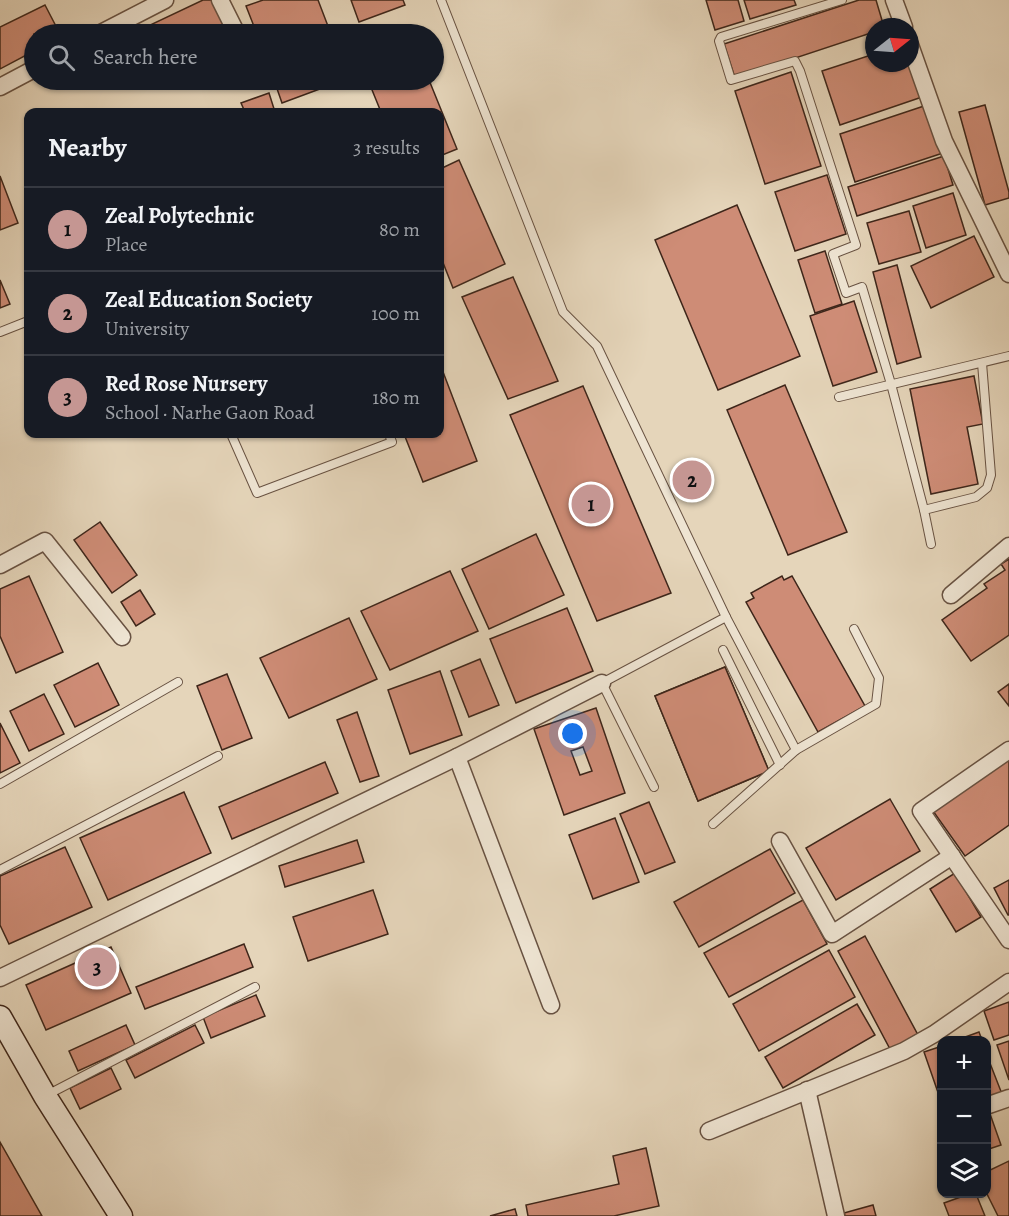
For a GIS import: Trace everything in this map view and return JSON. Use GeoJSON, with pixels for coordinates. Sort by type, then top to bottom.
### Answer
{"type":"FeatureCollection","features":[{"type":"Feature","properties":{"kind":"street"},"geometry":{"type":"LineString","coordinates":[[118,24],[165,0]]}},
{"type":"Feature","properties":{"kind":"street"},"geometry":{"type":"LineString","coordinates":[[220,0],[232,24]]}},
{"type":"Feature","properties":{"kind":"street"},"geometry":{"type":"LineString","coordinates":[[894,0],[900,18]]}},
{"type":"Feature","properties":{"kind":"street"},"geometry":{"type":"LineString","coordinates":[[919,70],[944,141],[1009,274]]}},
{"type":"Feature","properties":{"kind":"street"},"geometry":{"type":"LineString","coordinates":[[0,87],[24,74]]}},
{"type":"Feature","properties":{"kind":"street"},"geometry":{"type":"LineString","coordinates":[[0,565],[45,540],[122,637]]}},
{"type":"Feature","properties":{"kind":"street"},"geometry":{"type":"LineString","coordinates":[[951,596],[1009,546]]}},
{"type":"Feature","properties":{"kind":"street"},"geometry":{"type":"LineString","coordinates":[[0,978],[457,757],[602,683]]}},
{"type":"Feature","properties":{"kind":"street"},"geometry":{"type":"LineString","coordinates":[[1009,750],[921,811],[1009,940]]}},
{"type":"Feature","properties":{"kind":"street"},"geometry":{"type":"LineString","coordinates":[[457,757],[550,1005]]}},
{"type":"Feature","properties":{"kind":"street"},"geometry":{"type":"LineString","coordinates":[[780,841],[832,934],[952,856]]}},
{"type":"Feature","properties":{"kind":"street"},"geometry":{"type":"LineString","coordinates":[[709,1131],[904,1051],[934,1034],[1009,982]]}},
{"type":"Feature","properties":{"kind":"street"},"geometry":{"type":"LineString","coordinates":[[0,1017],[45,1096],[121,1216]]}},
{"type":"Feature","properties":{"kind":"street"},"geometry":{"type":"LineString","coordinates":[[807,1090],[836,1216]]}},
{"type":"Feature","properties":{"kind":"street"},"geometry":{"type":"LineString","coordinates":[[991,1105],[1009,1098]]}},
{"type":"Feature","properties":{"kind":"lane"},"geometry":{"type":"LineString","coordinates":[[441,0],[563,312],[597,346],[726,617],[796,750]]}},
{"type":"Feature","properties":{"kind":"lane"},"geometry":{"type":"LineString","coordinates":[[842,0],[719,38],[731,80],[795,62],[856,245],[833,255],[846,293],[862,287],[891,384],[932,544]]}},
{"type":"Feature","properties":{"kind":"lane"},"geometry":{"type":"LineString","coordinates":[[0,332],[24,323]]}},
{"type":"Feature","properties":{"kind":"lane"},"geometry":{"type":"LineString","coordinates":[[839,397],[1009,356]]}},
{"type":"Feature","properties":{"kind":"lane"},"geometry":{"type":"LineString","coordinates":[[924,510],[976,497],[987,488],[991,475],[982,363]]}},
{"type":"Feature","properties":{"kind":"lane"},"geometry":{"type":"LineString","coordinates":[[233,438],[256,493],[392,442],[390,438]]}},
{"type":"Feature","properties":{"kind":"lane"},"geometry":{"type":"LineString","coordinates":[[654,787],[602,683],[726,617]]}},
{"type":"Feature","properties":{"kind":"lane"},"geometry":{"type":"LineString","coordinates":[[713,824],[796,750],[876,704],[879,678],[854,629]]}},
{"type":"Feature","properties":{"kind":"lane"},"geometry":{"type":"LineString","coordinates":[[723,650],[780,765]]}},
{"type":"Feature","properties":{"kind":"lane"},"geometry":{"type":"LineString","coordinates":[[0,784],[178,682]]}},
{"type":"Feature","properties":{"kind":"lane"},"geometry":{"type":"LineString","coordinates":[[0,870],[218,756]]}},
{"type":"Feature","properties":{"kind":"lane"},"geometry":{"type":"LineString","coordinates":[[45,1096],[255,987]]}},
{"type":"Feature","properties":{"kind":"building"},"geometry":{"type":"Polygon","coordinates":[[[203,0],[213,0],[225,24],[152,24],[203,0]]]}},
{"type":"Feature","properties":{"kind":"building"},"geometry":{"type":"Polygon","coordinates":[[[263,0],[318,0],[327,24],[253,24],[246,6],[263,0]]]}},
{"type":"Feature","properties":{"kind":"building"},"geometry":{"type":"Polygon","coordinates":[[[351,0],[403,0],[405,5],[359,22],[351,0]]]}},
{"type":"Feature","properties":{"kind":"building"},"geometry":{"type":"Polygon","coordinates":[[[706,0],[738,0],[744,21],[715,30],[706,0]]]}},
{"type":"Feature","properties":{"kind":"building"},"geometry":{"type":"Polygon","coordinates":[[[744,0],[794,0],[796,5],[750,19],[744,0]]]}},
{"type":"Feature","properties":{"kind":"building"},"geometry":{"type":"Polygon","coordinates":[[[859,0],[876,0],[881,18],[865,18],[865,35],[735,78],[724,44],[859,0]]]}},
{"type":"Feature","properties":{"kind":"building"},"geometry":{"type":"Polygon","coordinates":[[[45,5],[55,24],[24,24],[24,56],[0,69],[0,27],[45,5]]]}},
{"type":"Feature","properties":{"kind":"building"},"geometry":{"type":"Polygon","coordinates":[[[865,57],[865,72],[913,72],[922,97],[840,125],[822,71],[865,57]]]}},
{"type":"Feature","properties":{"kind":"building"},"geometry":{"type":"Polygon","coordinates":[[[791,72],[821,166],[765,184],[735,91],[791,72]]]}},
{"type":"Feature","properties":{"kind":"building"},"geometry":{"type":"Polygon","coordinates":[[[277,90],[317,90],[282,103],[277,90]]]}},
{"type":"Feature","properties":{"kind":"building"},"geometry":{"type":"Polygon","coordinates":[[[372,90],[433,90],[440,108],[379,108],[372,90]]]}},
{"type":"Feature","properties":{"kind":"building"},"geometry":{"type":"Polygon","coordinates":[[[269,93],[274,108],[243,108],[241,103],[269,93]]]}},
{"type":"Feature","properties":{"kind":"building"},"geometry":{"type":"Polygon","coordinates":[[[930,104],[946,152],[855,182],[840,134],[930,104]]]}},
{"type":"Feature","properties":{"kind":"building"},"geometry":{"type":"Polygon","coordinates":[[[985,105],[1009,198],[985,205],[959,112],[985,105]]]}},
{"type":"Feature","properties":{"kind":"building"},"geometry":{"type":"Polygon","coordinates":[[[444,117],[457,149],[444,154],[444,117]]]}},
{"type":"Feature","properties":{"kind":"building"},"geometry":{"type":"Polygon","coordinates":[[[944,156],[953,185],[857,216],[848,187],[944,156]]]}},
{"type":"Feature","properties":{"kind":"building"},"geometry":{"type":"Polygon","coordinates":[[[459,160],[505,264],[453,288],[444,265],[444,167],[459,160]]]}},
{"type":"Feature","properties":{"kind":"building"},"geometry":{"type":"Polygon","coordinates":[[[827,175],[846,234],[795,251],[775,192],[827,175]]]}},
{"type":"Feature","properties":{"kind":"building"},"geometry":{"type":"Polygon","coordinates":[[[0,176],[18,223],[0,230],[0,176]]]}},
{"type":"Feature","properties":{"kind":"building"},"geometry":{"type":"Polygon","coordinates":[[[953,193],[966,235],[926,248],[913,206],[953,193]]]}},
{"type":"Feature","properties":{"kind":"building"},"geometry":{"type":"Polygon","coordinates":[[[737,205],[800,356],[718,390],[655,240],[737,205]]]}},
{"type":"Feature","properties":{"kind":"building"},"geometry":{"type":"Polygon","coordinates":[[[909,211],[921,252],[879,264],[867,223],[909,211]]]}},
{"type":"Feature","properties":{"kind":"building"},"geometry":{"type":"Polygon","coordinates":[[[974,236],[994,277],[931,308],[911,266],[974,236]]]}},
{"type":"Feature","properties":{"kind":"building"},"geometry":{"type":"Polygon","coordinates":[[[825,251],[842,304],[815,313],[798,260],[825,251]]]}},
{"type":"Feature","properties":{"kind":"building"},"geometry":{"type":"Polygon","coordinates":[[[897,265],[921,357],[897,364],[873,272],[897,265]]]}},
{"type":"Feature","properties":{"kind":"building"},"geometry":{"type":"Polygon","coordinates":[[[513,277],[558,381],[508,399],[462,297],[513,277]]]}},
{"type":"Feature","properties":{"kind":"building"},"geometry":{"type":"Polygon","coordinates":[[[0,280],[10,304],[0,308],[0,280]]]}},
{"type":"Feature","properties":{"kind":"building"},"geometry":{"type":"Polygon","coordinates":[[[854,301],[877,372],[833,386],[810,316],[854,301]]]}},
{"type":"Feature","properties":{"kind":"building"},"geometry":{"type":"Polygon","coordinates":[[[444,374],[477,461],[423,482],[406,438],[444,438],[444,374]]]}},
{"type":"Feature","properties":{"kind":"building"},"geometry":{"type":"Polygon","coordinates":[[[974,376],[983,424],[967,427],[978,484],[931,494],[910,389],[974,376]]]}},
{"type":"Feature","properties":{"kind":"building"},"geometry":{"type":"Polygon","coordinates":[[[785,385],[847,532],[788,555],[727,410],[785,385]]]}},
{"type":"Feature","properties":{"kind":"building"},"geometry":{"type":"Polygon","coordinates":[[[583,386],[671,593],[597,621],[510,415],[583,386]]]}},
{"type":"Feature","properties":{"kind":"building"},"geometry":{"type":"Polygon","coordinates":[[[100,522],[137,575],[112,593],[74,540],[100,522]]]}},
{"type":"Feature","properties":{"kind":"building"},"geometry":{"type":"Polygon","coordinates":[[[536,534],[564,595],[489,629],[462,569],[536,534]]]}},
{"type":"Feature","properties":{"kind":"building"},"geometry":{"type":"Polygon","coordinates":[[[1009,559],[1009,635],[971,661],[942,620],[987,588],[984,584],[1005,570],[1001,564],[1009,559]]]}},
{"type":"Feature","properties":{"kind":"building"},"geometry":{"type":"Polygon","coordinates":[[[450,571],[478,631],[390,670],[361,611],[450,571]]]}},
{"type":"Feature","properties":{"kind":"building"},"geometry":{"type":"Polygon","coordinates":[[[29,576],[63,652],[16,673],[0,636],[0,589],[29,576]]]}},
{"type":"Feature","properties":{"kind":"building"},"geometry":{"type":"Polygon","coordinates":[[[782,576],[784,580],[792,576],[865,706],[818,732],[746,602],[754,598],[751,593],[782,576]]]}},
{"type":"Feature","properties":{"kind":"building"},"geometry":{"type":"Polygon","coordinates":[[[140,590],[155,614],[136,626],[121,602],[140,590]]]}},
{"type":"Feature","properties":{"kind":"building"},"geometry":{"type":"Polygon","coordinates":[[[567,608],[593,671],[516,703],[490,639],[567,608]]]}},
{"type":"Feature","properties":{"kind":"building"},"geometry":{"type":"Polygon","coordinates":[[[349,618],[377,679],[289,718],[260,658],[349,618]]]}},
{"type":"Feature","properties":{"kind":"building"},"geometry":{"type":"Polygon","coordinates":[[[480,659],[499,705],[469,717],[451,671],[480,659]]]}},
{"type":"Feature","properties":{"kind":"building"},"geometry":{"type":"Polygon","coordinates":[[[98,663],[119,705],[75,727],[54,685],[98,663]]]}},
{"type":"Feature","properties":{"kind":"building"},"geometry":{"type":"Polygon","coordinates":[[[725,667],[769,771],[698,801],[655,696],[725,667]]]}},
{"type":"Feature","properties":{"kind":"building"},"geometry":{"type":"Polygon","coordinates":[[[725,667],[769,771],[698,801],[655,696],[725,667]]]}},
{"type":"Feature","properties":{"kind":"building"},"geometry":{"type":"Polygon","coordinates":[[[440,671],[462,735],[410,754],[388,690],[440,671]]]}},
{"type":"Feature","properties":{"kind":"building"},"geometry":{"type":"Polygon","coordinates":[[[227,674],[252,738],[222,750],[197,686],[227,674]]]}},
{"type":"Feature","properties":{"kind":"building"},"geometry":{"type":"Polygon","coordinates":[[[1009,684],[1009,706],[998,692],[1009,684]]]}},
{"type":"Feature","properties":{"kind":"building"},"geometry":{"type":"Polygon","coordinates":[[[44,694],[64,734],[29,751],[10,711],[44,694]]]}},
{"type":"Feature","properties":{"kind":"building"},"geometry":{"type":"Polygon","coordinates":[[[596,708],[625,793],[564,815],[534,729],[596,708]],[[583,747],[571,751],[580,775],[592,771],[583,747]]]}},
{"type":"Feature","properties":{"kind":"building"},"geometry":{"type":"Polygon","coordinates":[[[357,712],[379,776],[360,782],[337,720],[357,712]]]}},
{"type":"Feature","properties":{"kind":"building"},"geometry":{"type":"Polygon","coordinates":[[[0,723],[20,763],[0,773],[0,723]]]}},
{"type":"Feature","properties":{"kind":"building"},"geometry":{"type":"Polygon","coordinates":[[[1009,757],[1009,825],[965,856],[933,811],[1009,757]]]}},
{"type":"Feature","properties":{"kind":"building"},"geometry":{"type":"Polygon","coordinates":[[[325,762],[338,793],[232,839],[219,807],[325,762]]]}},
{"type":"Feature","properties":{"kind":"building"},"geometry":{"type":"Polygon","coordinates":[[[184,792],[211,853],[108,900],[80,838],[184,792]]]}},
{"type":"Feature","properties":{"kind":"building"},"geometry":{"type":"Polygon","coordinates":[[[890,799],[920,851],[836,900],[806,848],[890,799]]]}},
{"type":"Feature","properties":{"kind":"building"},"geometry":{"type":"Polygon","coordinates":[[[649,802],[675,862],[645,874],[620,814],[649,802]]]}},
{"type":"Feature","properties":{"kind":"building"},"geometry":{"type":"Polygon","coordinates":[[[615,818],[639,882],[593,899],[569,835],[615,818]]]}},
{"type":"Feature","properties":{"kind":"building"},"geometry":{"type":"Polygon","coordinates":[[[357,840],[364,862],[285,887],[279,866],[357,840]]]}},
{"type":"Feature","properties":{"kind":"building"},"geometry":{"type":"Polygon","coordinates":[[[65,847],[92,907],[9,944],[0,925],[0,876],[65,847]]]}},
{"type":"Feature","properties":{"kind":"building"},"geometry":{"type":"Polygon","coordinates":[[[770,849],[795,893],[699,947],[674,902],[770,849]]]}},
{"type":"Feature","properties":{"kind":"building"},"geometry":{"type":"Polygon","coordinates":[[[955,873],[981,917],[956,932],[930,889],[955,873]]]}},
{"type":"Feature","properties":{"kind":"building"},"geometry":{"type":"Polygon","coordinates":[[[1009,880],[1009,915],[1008,915],[994,888],[1009,880]]]}},
{"type":"Feature","properties":{"kind":"building"},"geometry":{"type":"Polygon","coordinates":[[[373,890],[388,934],[308,961],[293,917],[373,890]]]}},
{"type":"Feature","properties":{"kind":"building"},"geometry":{"type":"Polygon","coordinates":[[[803,900],[827,944],[729,997],[704,953],[803,900]]]}},
{"type":"Feature","properties":{"kind":"building"},"geometry":{"type":"Polygon","coordinates":[[[865,936],[918,1035],[890,1049],[838,951],[865,936]]]}},
{"type":"Feature","properties":{"kind":"building"},"geometry":{"type":"Polygon","coordinates":[[[244,944],[253,967],[145,1009],[136,987],[244,944]]]}},
{"type":"Feature","properties":{"kind":"building"},"geometry":{"type":"Polygon","coordinates":[[[111,947],[131,993],[46,1030],[26,985],[111,947]]]}},
{"type":"Feature","properties":{"kind":"building"},"geometry":{"type":"Polygon","coordinates":[[[829,950],[855,997],[759,1051],[733,1004],[829,950]]]}},
{"type":"Feature","properties":{"kind":"building"},"geometry":{"type":"Polygon","coordinates":[[[256,995],[265,1016],[211,1038],[203,1017],[256,995]]]}},
{"type":"Feature","properties":{"kind":"building"},"geometry":{"type":"Polygon","coordinates":[[[1009,1002],[1009,1035],[994,1040],[984,1011],[1009,1002]]]}},
{"type":"Feature","properties":{"kind":"building"},"geometry":{"type":"Polygon","coordinates":[[[857,1004],[875,1035],[783,1088],[765,1057],[857,1004]]]}},
{"type":"Feature","properties":{"kind":"building"},"geometry":{"type":"Polygon","coordinates":[[[126,1025],[135,1045],[78,1071],[69,1051],[126,1025]]]}},
{"type":"Feature","properties":{"kind":"building"},"geometry":{"type":"Polygon","coordinates":[[[195,1025],[204,1043],[135,1078],[126,1060],[195,1025]]]}},
{"type":"Feature","properties":{"kind":"building"},"geometry":{"type":"Polygon","coordinates":[[[979,1032],[980,1036],[968,1036],[979,1032]]]}},
{"type":"Feature","properties":{"kind":"building"},"geometry":{"type":"Polygon","coordinates":[[[1009,1041],[1009,1080],[997,1045],[1009,1041]]]}},
{"type":"Feature","properties":{"kind":"building"},"geometry":{"type":"Polygon","coordinates":[[[937,1048],[937,1090],[924,1052],[937,1048]]]}},
{"type":"Feature","properties":{"kind":"building"},"geometry":{"type":"Polygon","coordinates":[[[991,1066],[1002,1094],[991,1098],[991,1066]]]}},
{"type":"Feature","properties":{"kind":"building"},"geometry":{"type":"Polygon","coordinates":[[[111,1068],[121,1089],[80,1109],[70,1088],[111,1068]]]}},
{"type":"Feature","properties":{"kind":"building"},"geometry":{"type":"Polygon","coordinates":[[[991,1117],[1001,1145],[991,1148],[991,1117]]]}},
{"type":"Feature","properties":{"kind":"building"},"geometry":{"type":"Polygon","coordinates":[[[0,1142],[42,1216],[0,1216],[0,1142]]]}},
{"type":"Feature","properties":{"kind":"building"},"geometry":{"type":"Polygon","coordinates":[[[646,1148],[659,1206],[614,1216],[528,1216],[526,1205],[619,1184],[613,1156],[646,1148]]]}},
{"type":"Feature","properties":{"kind":"building"},"geometry":{"type":"Polygon","coordinates":[[[1009,1161],[1009,1216],[998,1216],[989,1198],[991,1198],[991,1170],[1009,1161]]]}},
{"type":"Feature","properties":{"kind":"building"},"geometry":{"type":"Polygon","coordinates":[[[958,1198],[978,1198],[985,1216],[949,1216],[944,1203],[958,1198]]]}},
{"type":"Feature","properties":{"kind":"building"},"geometry":{"type":"Polygon","coordinates":[[[873,1205],[876,1216],[845,1216],[844,1213],[873,1205]]]}},
{"type":"Feature","properties":{"kind":"building"},"geometry":{"type":"Polygon","coordinates":[[[515,1209],[517,1216],[490,1216],[515,1209]]]}},
{"type":"Feature","properties":{"kind":"place","name":"Zeal Education Society"},"geometry":{"type":"Point","coordinates":[692,480]}},
{"type":"Feature","properties":{"kind":"place","name":"Zeal Polytechnic"},"geometry":{"type":"Point","coordinates":[591,504]}},
{"type":"Feature","properties":{"kind":"place","name":"Red Rose Nursery"},"geometry":{"type":"Point","coordinates":[97,967]}}]}
